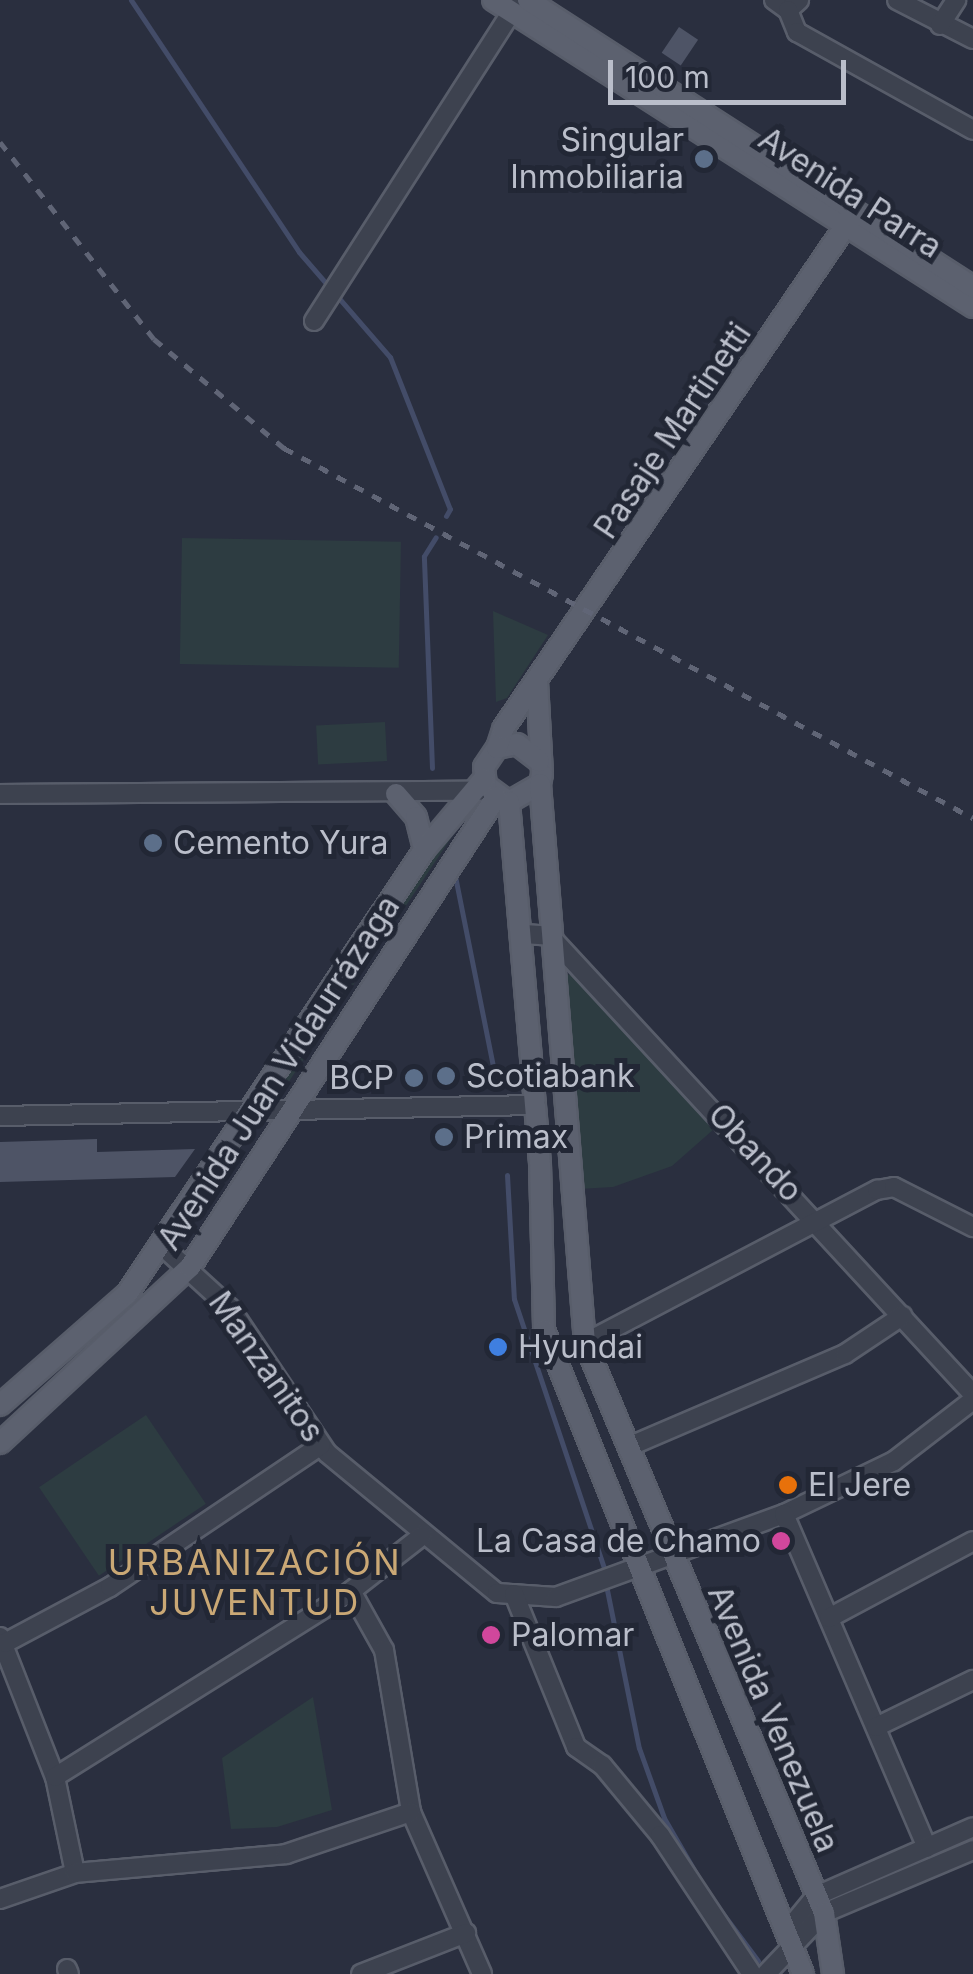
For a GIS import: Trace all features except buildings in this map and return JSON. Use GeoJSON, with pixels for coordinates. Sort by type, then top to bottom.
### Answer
{"type":"FeatureCollection","features":[{"type":"Feature","properties":{"kind":"main road","name":"Avenida Parra"},"geometry":{"type":"LineString","coordinates":[[493,0],[520,4],[850,219],[973,307]]}},
{"type":"Feature","properties":{"kind":"main road","name":"Avenida Parra"},"geometry":{"type":"LineString","coordinates":[[850,219],[973,287]]}},
{"type":"Feature","properties":{"kind":"main road","name":"Pasaje Martinetti"},"geometry":{"type":"LineString","coordinates":[[485,787],[498,748],[537,681],[850,219]]}},
{"type":"Feature","properties":{"kind":"main road"},"geometry":{"type":"LineString","coordinates":[[537,681],[539,762]]}},
{"type":"Feature","properties":{"kind":"main road"},"geometry":{"type":"LineString","coordinates":[[498,748],[516,744],[539,762]]}},
{"type":"Feature","properties":{"kind":"main road","name":"Avenida Venezuela"},"geometry":{"type":"LineString","coordinates":[[539,762],[585,1343],[820,1904],[833,1974]]}},
{"type":"Feature","properties":{"kind":"main road"},"geometry":{"type":"LineString","coordinates":[[485,787],[540,784]]}},
{"type":"Feature","properties":{"kind":"main road","name":"Avenida Venezuela"},"geometry":{"type":"LineString","coordinates":[[485,787],[524,934],[536,1105],[544,1330],[630,1565],[803,1974]]}},
{"type":"Feature","properties":{"kind":"main road","name":"Avenida Juan Vidaurrázaga"},"geometry":{"type":"LineString","coordinates":[[0,1405],[127,1294],[424,850],[485,787]]}},
{"type":"Feature","properties":{"kind":"main road","name":"Avenida Juan Vidaurrázaga"},"geometry":{"type":"LineString","coordinates":[[0,1443],[190,1267],[334,1044],[485,787]]}},
{"type":"Feature","properties":{"kind":"main road"},"geometry":{"type":"LineString","coordinates":[[396,794],[416,817],[424,850]]}},
{"type":"Feature","properties":{"kind":"main road"},"geometry":{"type":"LineString","coordinates":[[307,1026],[334,1044]]}},
{"type":"Feature","properties":{"kind":"street"},"geometry":{"type":"LineString","coordinates":[[897,0],[973,39]]}},
{"type":"Feature","properties":{"kind":"street"},"geometry":{"type":"LineString","coordinates":[[940,25],[956,0]]}},
{"type":"Feature","properties":{"kind":"street"},"geometry":{"type":"LineString","coordinates":[[787,3],[797,32],[973,130]]}},
{"type":"Feature","properties":{"kind":"street"},"geometry":{"type":"LineString","coordinates":[[314,321],[520,4]]}},
{"type":"Feature","properties":{"kind":"street"},"geometry":{"type":"LineString","coordinates":[[0,794],[396,794],[485,787]]}},
{"type":"Feature","properties":{"kind":"street"},"geometry":{"type":"LineString","coordinates":[[524,934],[550,936]]}},
{"type":"Feature","properties":{"kind":"street","name":"Obando"},"geometry":{"type":"LineString","coordinates":[[550,936],[821,1225],[973,1397]]}},
{"type":"Feature","properties":{"kind":"street"},"geometry":{"type":"LineString","coordinates":[[0,1116],[536,1105]]}},
{"type":"Feature","properties":{"kind":"street"},"geometry":{"type":"LineString","coordinates":[[585,1343],[894,1188],[973,1227]]}},
{"type":"Feature","properties":{"kind":"street","name":"Manzanitos"},"geometry":{"type":"LineString","coordinates":[[161,1245],[190,1267],[230,1308],[321,1445],[497,1593],[556,1597],[630,1565],[672,1558],[784,1514],[894,1461],[973,1397]]}},
{"type":"Feature","properties":{"kind":"street"},"geometry":{"type":"LineString","coordinates":[[628,1447],[846,1354],[902,1316]]}},
{"type":"Feature","properties":{"kind":"street"},"geometry":{"type":"LineString","coordinates":[[75,1874],[55,1778],[2,1640],[110,1587],[321,1445]]}},
{"type":"Feature","properties":{"kind":"street"},"geometry":{"type":"LineString","coordinates":[[784,1514],[927,1848]]}},
{"type":"Feature","properties":{"kind":"street"},"geometry":{"type":"LineString","coordinates":[[55,1778],[350,1591],[423,1534]]}},
{"type":"Feature","properties":{"kind":"street"},"geometry":{"type":"LineString","coordinates":[[829,1618],[973,1541]]}},
{"type":"Feature","properties":{"kind":"street"},"geometry":{"type":"LineString","coordinates":[[350,1591],[384,1650],[411,1812],[482,1974]]}},
{"type":"Feature","properties":{"kind":"street"},"geometry":{"type":"LineString","coordinates":[[514,1594],[576,1746],[602,1765],[660,1835],[752,1974]]}},
{"type":"Feature","properties":{"kind":"street"},"geometry":{"type":"LineString","coordinates":[[876,1727],[973,1680]]}},
{"type":"Feature","properties":{"kind":"street"},"geometry":{"type":"LineString","coordinates":[[0,1899],[75,1874],[286,1854],[411,1812]]}},
{"type":"Feature","properties":{"kind":"street"},"geometry":{"type":"LineString","coordinates":[[766,1974],[820,1904],[973,1827]]}},
{"type":"Feature","properties":{"kind":"street"},"geometry":{"type":"LineString","coordinates":[[820,1904],[973,1850]]}},
{"type":"Feature","properties":{"kind":"street"},"geometry":{"type":"LineString","coordinates":[[361,1974],[466,1934]]}},
{"type":"Feature","properties":{"kind":"shaded area"},"geometry":{"type":"Polygon","coordinates":[[[182,538],[401,542],[399,668],[180,664],[182,538]]]}},
{"type":"Feature","properties":{"kind":"shaded area"},"geometry":{"type":"Polygon","coordinates":[[[493,611],[548,635],[507,698],[496,702],[493,611]]]}},
{"type":"Feature","properties":{"kind":"shaded area"},"geometry":{"type":"Polygon","coordinates":[[[385,722],[387,761],[318,765],[316,726],[385,722]]]}},
{"type":"Feature","properties":{"kind":"shaded area"},"geometry":{"type":"Polygon","coordinates":[[[467,814],[286,1086],[275,1084],[424,863],[467,814]]]}},
{"type":"Feature","properties":{"kind":"shaded area"},"geometry":{"type":"Polygon","coordinates":[[[579,974],[714,1129],[672,1166],[613,1187],[579,1189],[565,975],[579,974]]]}},
{"type":"Feature","properties":{"kind":"shaded area"},"geometry":{"type":"Polygon","coordinates":[[[146,1415],[206,1504],[99,1576],[39,1487],[146,1415]]]}},
{"type":"Feature","properties":{"kind":"shaded area"},"geometry":{"type":"Polygon","coordinates":[[[313,1697],[332,1810],[277,1827],[231,1829],[222,1758],[313,1697]]]}},
{"type":"Feature","properties":{"kind":"waterway"},"geometry":{"type":"LineString","coordinates":[[131,0],[299,252],[390,357],[450,509],[446,516]]}},
{"type":"Feature","properties":{"kind":"waterway"},"geometry":{"type":"LineString","coordinates":[[432,768],[424,556],[436,537]]}},
{"type":"Feature","properties":{"kind":"waterway"},"geometry":{"type":"LineString","coordinates":[[455,876],[496,1082]]}},
{"type":"Feature","properties":{"kind":"waterway"},"geometry":{"type":"LineString","coordinates":[[507,1175],[514,1299],[606,1574]]}},
{"type":"Feature","properties":{"kind":"waterway"},"geometry":{"type":"LineString","coordinates":[[606,1585],[639,1748],[664,1818],[701,1882]]}},
{"type":"Feature","properties":{"kind":"waterway"},"geometry":{"type":"LineString","coordinates":[[715,1903],[758,1961]]}},
{"type":"Feature","properties":{"kind":"railway"},"geometry":{"type":"LineString","coordinates":[[0,142],[154,339],[284,448],[973,818]]}},
{"type":"Feature","properties":{"kind":"place","name":"Singular Inmobiliaria"},"geometry":{"type":"Point","coordinates":[704,159]}},
{"type":"Feature","properties":{"kind":"place","name":"Cemento Yura"},"geometry":{"type":"Point","coordinates":[153,843]}},
{"type":"Feature","properties":{"kind":"place","name":"Scotiabank"},"geometry":{"type":"Point","coordinates":[446,1076]}},
{"type":"Feature","properties":{"kind":"place","name":"BCP"},"geometry":{"type":"Point","coordinates":[414,1078]}},
{"type":"Feature","properties":{"kind":"place","name":"Primax"},"geometry":{"type":"Point","coordinates":[444,1137]}},
{"type":"Feature","properties":{"kind":"place","name":"Hyundai"},"geometry":{"type":"Point","coordinates":[498,1347]}},
{"type":"Feature","properties":{"kind":"place","name":"El Jere"},"geometry":{"type":"Point","coordinates":[788,1485]}},
{"type":"Feature","properties":{"kind":"place","name":"La Casa de Chamo"},"geometry":{"type":"Point","coordinates":[781,1541]}},
{"type":"Feature","properties":{"kind":"place","name":"Palomar"},"geometry":{"type":"Point","coordinates":[491,1635]}},
{"type":"Feature","properties":{"kind":"district","name":"URBANIZACIÓN JUVENTUD"},"geometry":{"type":"Point","coordinates":[255,1582]}}]}
